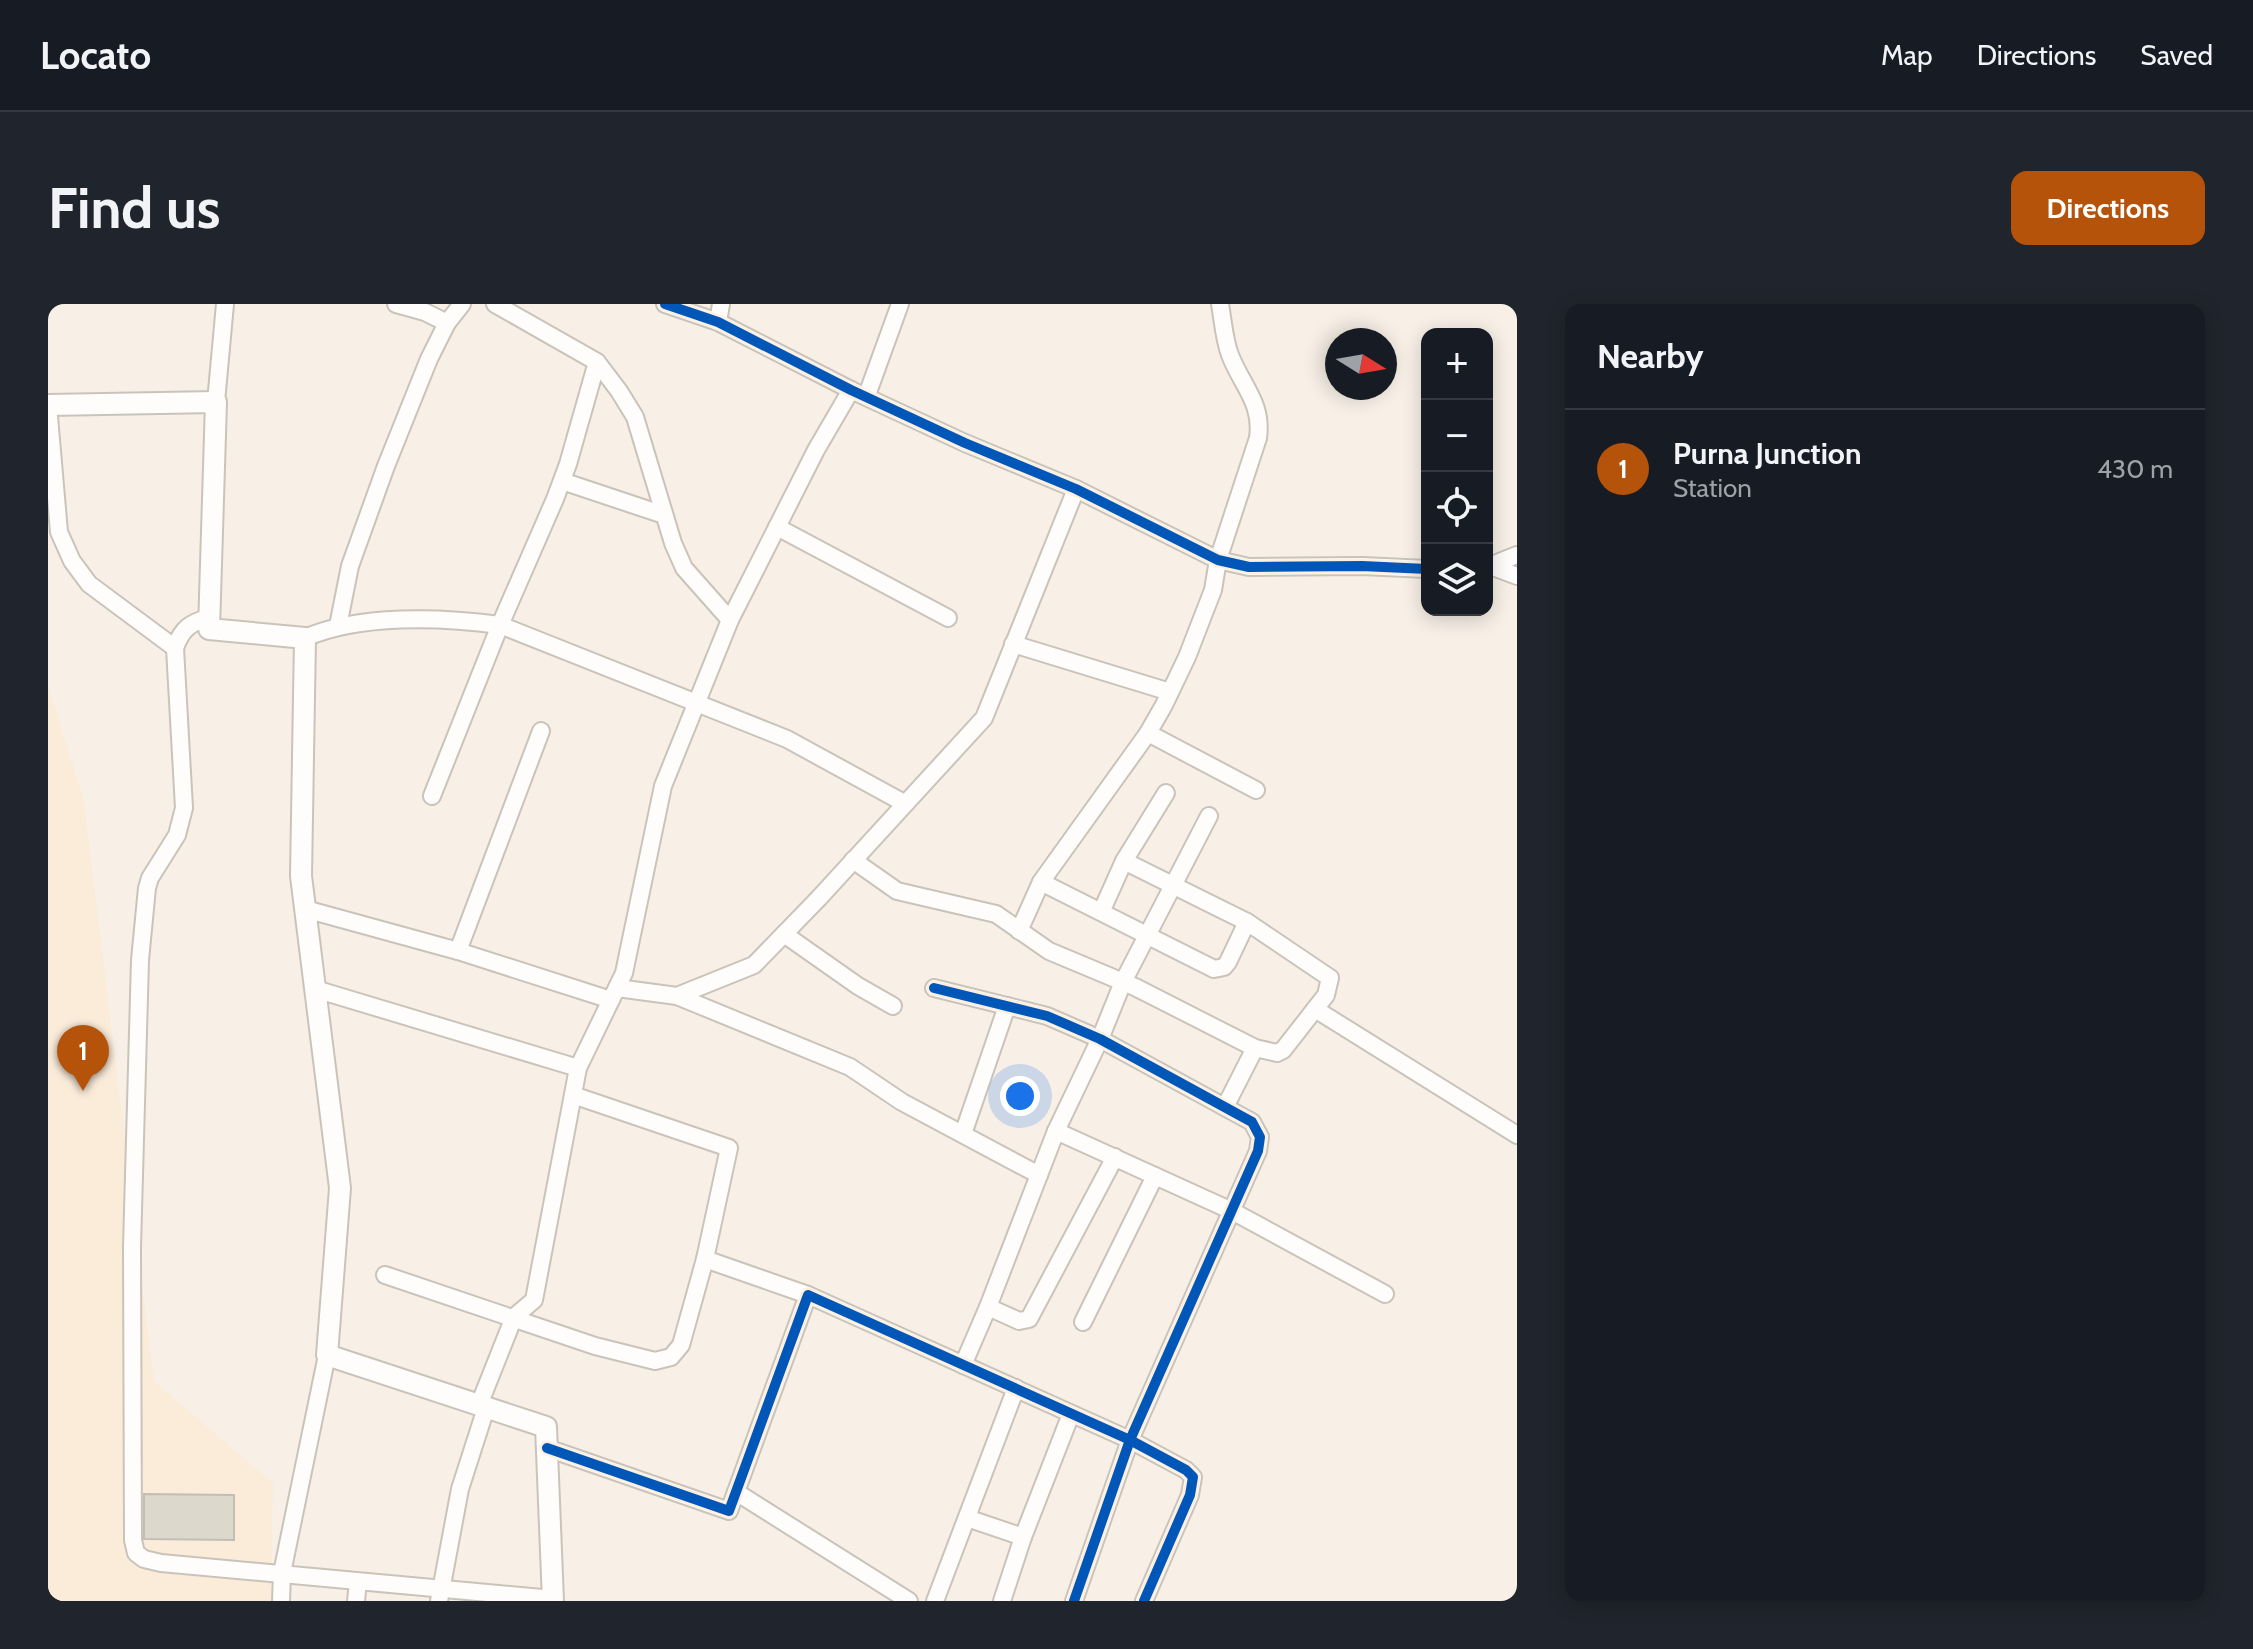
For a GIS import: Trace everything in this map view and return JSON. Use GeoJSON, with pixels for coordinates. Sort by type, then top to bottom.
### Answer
{"type":"FeatureCollection","features":[{"type":"Feature","properties":{"kind":"main road"},"geometry":{"type":"LineString","coordinates":[[48,405],[216,402],[209,629],[305,638],[301,876],[340,1188],[327,1355],[546,1427],[553,1600]]}},
{"type":"Feature","properties":{"kind":"street"},"geometry":{"type":"LineString","coordinates":[[216,402],[225,304]]}},
{"type":"Feature","properties":{"kind":"street"},"geometry":{"type":"LineString","coordinates":[[396,304],[425,312],[447,323]]}},
{"type":"Feature","properties":{"kind":"street"},"geometry":{"type":"LineString","coordinates":[[338,626],[350,566],[429,359],[447,323],[462,304]]}},
{"type":"Feature","properties":{"kind":"street"},"geometry":{"type":"LineString","coordinates":[[495,304],[597,362],[635,417],[664,515],[684,568],[730,620]]}},
{"type":"Feature","properties":{"kind":"street"},"geometry":{"type":"LineString","coordinates":[[665,304],[718,322],[965,443],[1076,489],[1218,560],[1249,567],[1421,569]]}},
{"type":"Feature","properties":{"kind":"street"},"geometry":{"type":"LineString","coordinates":[[718,322],[721,304]]}},
{"type":"Feature","properties":{"kind":"street"},"geometry":{"type":"LineString","coordinates":[[440,1594],[460,1489],[482,1406],[514,1317],[534,1300],[578,1068],[624,973],[663,786],[730,620],[816,450],[859,392],[900,304]]}},
{"type":"Feature","properties":{"kind":"street"},"geometry":{"type":"LineString","coordinates":[[1019,931],[1041,882],[1148,733],[1170,692],[1213,590],[1218,560],[1261,421],[1259,410],[1229,352],[1220,304]]}},
{"type":"Feature","properties":{"kind":"street"},"geometry":{"type":"LineString","coordinates":[[432,796],[562,481],[597,362]]}},
{"type":"Feature","properties":{"kind":"street"},"geometry":{"type":"LineString","coordinates":[[48,405],[59,532],[72,561],[89,584],[175,648]]}},
{"type":"Feature","properties":{"kind":"street"},"geometry":{"type":"LineString","coordinates":[[562,481],[664,515]]}},
{"type":"Feature","properties":{"kind":"street"},"geometry":{"type":"LineString","coordinates":[[677,996],[754,965],[984,718],[1076,489]]}},
{"type":"Feature","properties":{"kind":"street"},"geometry":{"type":"LineString","coordinates":[[777,527],[948,618]]}},
{"type":"Feature","properties":{"kind":"street"},"geometry":{"type":"LineString","coordinates":[[1493,566],[1517,555]]}},
{"type":"Feature","properties":{"kind":"street"},"geometry":{"type":"LineString","coordinates":[[1493,568],[1517,576]]}},
{"type":"Feature","properties":{"kind":"street"},"geometry":{"type":"LineString","coordinates":[[210,617],[191,623],[180,634],[175,648],[184,808],[177,835],[147,888],[140,960],[132,1247],[133,1540],[136,1553],[144,1559],[161,1563],[282,1573],[440,1594],[553,1600]]}},
{"type":"Feature","properties":{"kind":"street"},"geometry":{"type":"LineString","coordinates":[[305,638],[354,623],[467,620],[500,625],[787,739],[904,803]]}},
{"type":"Feature","properties":{"kind":"street"},"geometry":{"type":"LineString","coordinates":[[1013,644],[1170,692]]}},
{"type":"Feature","properties":{"kind":"street"},"geometry":{"type":"LineString","coordinates":[[458,951],[541,731]]}},
{"type":"Feature","properties":{"kind":"street"},"geometry":{"type":"LineString","coordinates":[[1148,733],[1256,790]]}},
{"type":"Feature","properties":{"kind":"street"},"geometry":{"type":"LineString","coordinates":[[1102,910],[1124,861],[1166,793]]}},
{"type":"Feature","properties":{"kind":"street"},"geometry":{"type":"LineString","coordinates":[[963,1365],[1056,1131],[1123,982],[1209,816]]}},
{"type":"Feature","properties":{"kind":"street"},"geometry":{"type":"LineString","coordinates":[[853,860],[897,891],[996,914],[1049,951],[1123,982],[1255,1048],[1277,1053],[1283,1050],[1326,995],[1330,978],[1247,922],[1124,861]]}},
{"type":"Feature","properties":{"kind":"street"},"geometry":{"type":"LineString","coordinates":[[1041,882],[1214,969],[1228,962],[1247,922]]}},
{"type":"Feature","properties":{"kind":"street"},"geometry":{"type":"LineString","coordinates":[[305,909],[614,994],[677,996],[850,1067],[902,1102],[1039,1175]]}},
{"type":"Feature","properties":{"kind":"street"},"geometry":{"type":"LineString","coordinates":[[784,934],[858,986],[893,1006]]}},
{"type":"Feature","properties":{"kind":"street"},"geometry":{"type":"LineString","coordinates":[[934,988],[1047,1016],[1100,1039],[1252,1122],[1260,1137],[1258,1151],[1130,1440],[1074,1601]]}},
{"type":"Feature","properties":{"kind":"street"},"geometry":{"type":"LineString","coordinates":[[315,989],[578,1068]]}},
{"type":"Feature","properties":{"kind":"street"},"geometry":{"type":"LineString","coordinates":[[963,1134],[1007,1006]]}},
{"type":"Feature","properties":{"kind":"street"},"geometry":{"type":"LineString","coordinates":[[1315,1009],[1517,1135]]}},
{"type":"Feature","properties":{"kind":"street"},"geometry":{"type":"LineString","coordinates":[[1225,1107],[1255,1048]]}},
{"type":"Feature","properties":{"kind":"street"},"geometry":{"type":"LineString","coordinates":[[385,1275],[595,1346],[655,1361],[671,1357],[681,1345],[688,1328],[729,1148],[573,1095]]}},
{"type":"Feature","properties":{"kind":"street"},"geometry":{"type":"LineString","coordinates":[[1056,1131],[1232,1211],[1385,1294]]}},
{"type":"Feature","properties":{"kind":"street"},"geometry":{"type":"LineString","coordinates":[[988,1307],[1019,1321],[1029,1319],[1115,1157]]}},
{"type":"Feature","properties":{"kind":"street"},"geometry":{"type":"LineString","coordinates":[[1083,1322],[1155,1176]]}},
{"type":"Feature","properties":{"kind":"street"},"geometry":{"type":"LineString","coordinates":[[705,1259],[808,1295],[1130,1440],[1186,1470],[1193,1477],[1190,1495],[1144,1601]]}},
{"type":"Feature","properties":{"kind":"street"},"geometry":{"type":"LineString","coordinates":[[547,1448],[729,1511],[808,1295]]}},
{"type":"Feature","properties":{"kind":"street"},"geometry":{"type":"LineString","coordinates":[[281,1601],[282,1573],[327,1355]]}},
{"type":"Feature","properties":{"kind":"street"},"geometry":{"type":"LineString","coordinates":[[935,1601],[1016,1388]]}},
{"type":"Feature","properties":{"kind":"street"},"geometry":{"type":"LineString","coordinates":[[1002,1601],[1023,1537],[1071,1414]]}},
{"type":"Feature","properties":{"kind":"street"},"geometry":{"type":"LineString","coordinates":[[736,1492],[909,1601]]}},
{"type":"Feature","properties":{"kind":"street"},"geometry":{"type":"LineString","coordinates":[[967,1518],[1023,1537]]}},
{"type":"Feature","properties":{"kind":"street"},"geometry":{"type":"LineString","coordinates":[[356,1601],[358,1582]]}},
{"type":"Feature","properties":{"kind":"shaded area"},"geometry":{"type":"Polygon","coordinates":[[[48,686],[84,800],[154,1381],[273,1483],[271,1601],[48,1601],[48,686]]]}},
{"type":"Feature","properties":{"kind":"building"},"geometry":{"type":"Polygon","coordinates":[[[144,1494],[234,1495],[234,1540],[144,1539],[144,1494]]]}},
{"type":"Feature","properties":{"kind":"cycle path"},"geometry":{"type":"LineString","coordinates":[[665,304],[718,322],[851,390],[965,443],[1076,489],[1218,560],[1249,567],[1421,569]]}},
{"type":"Feature","properties":{"kind":"cycle path"},"geometry":{"type":"LineString","coordinates":[[934,988],[1047,1016],[1100,1039],[1252,1122],[1260,1137],[1258,1151],[1130,1440],[1074,1601]]}},
{"type":"Feature","properties":{"kind":"cycle path"},"geometry":{"type":"LineString","coordinates":[[547,1448],[729,1511],[808,1295],[1130,1440],[1186,1470],[1193,1477],[1190,1495],[1144,1601]]}},
{"type":"Feature","properties":{"kind":"place","name":"Purna Junction"},"geometry":{"type":"Point","coordinates":[83,1091]}}]}
